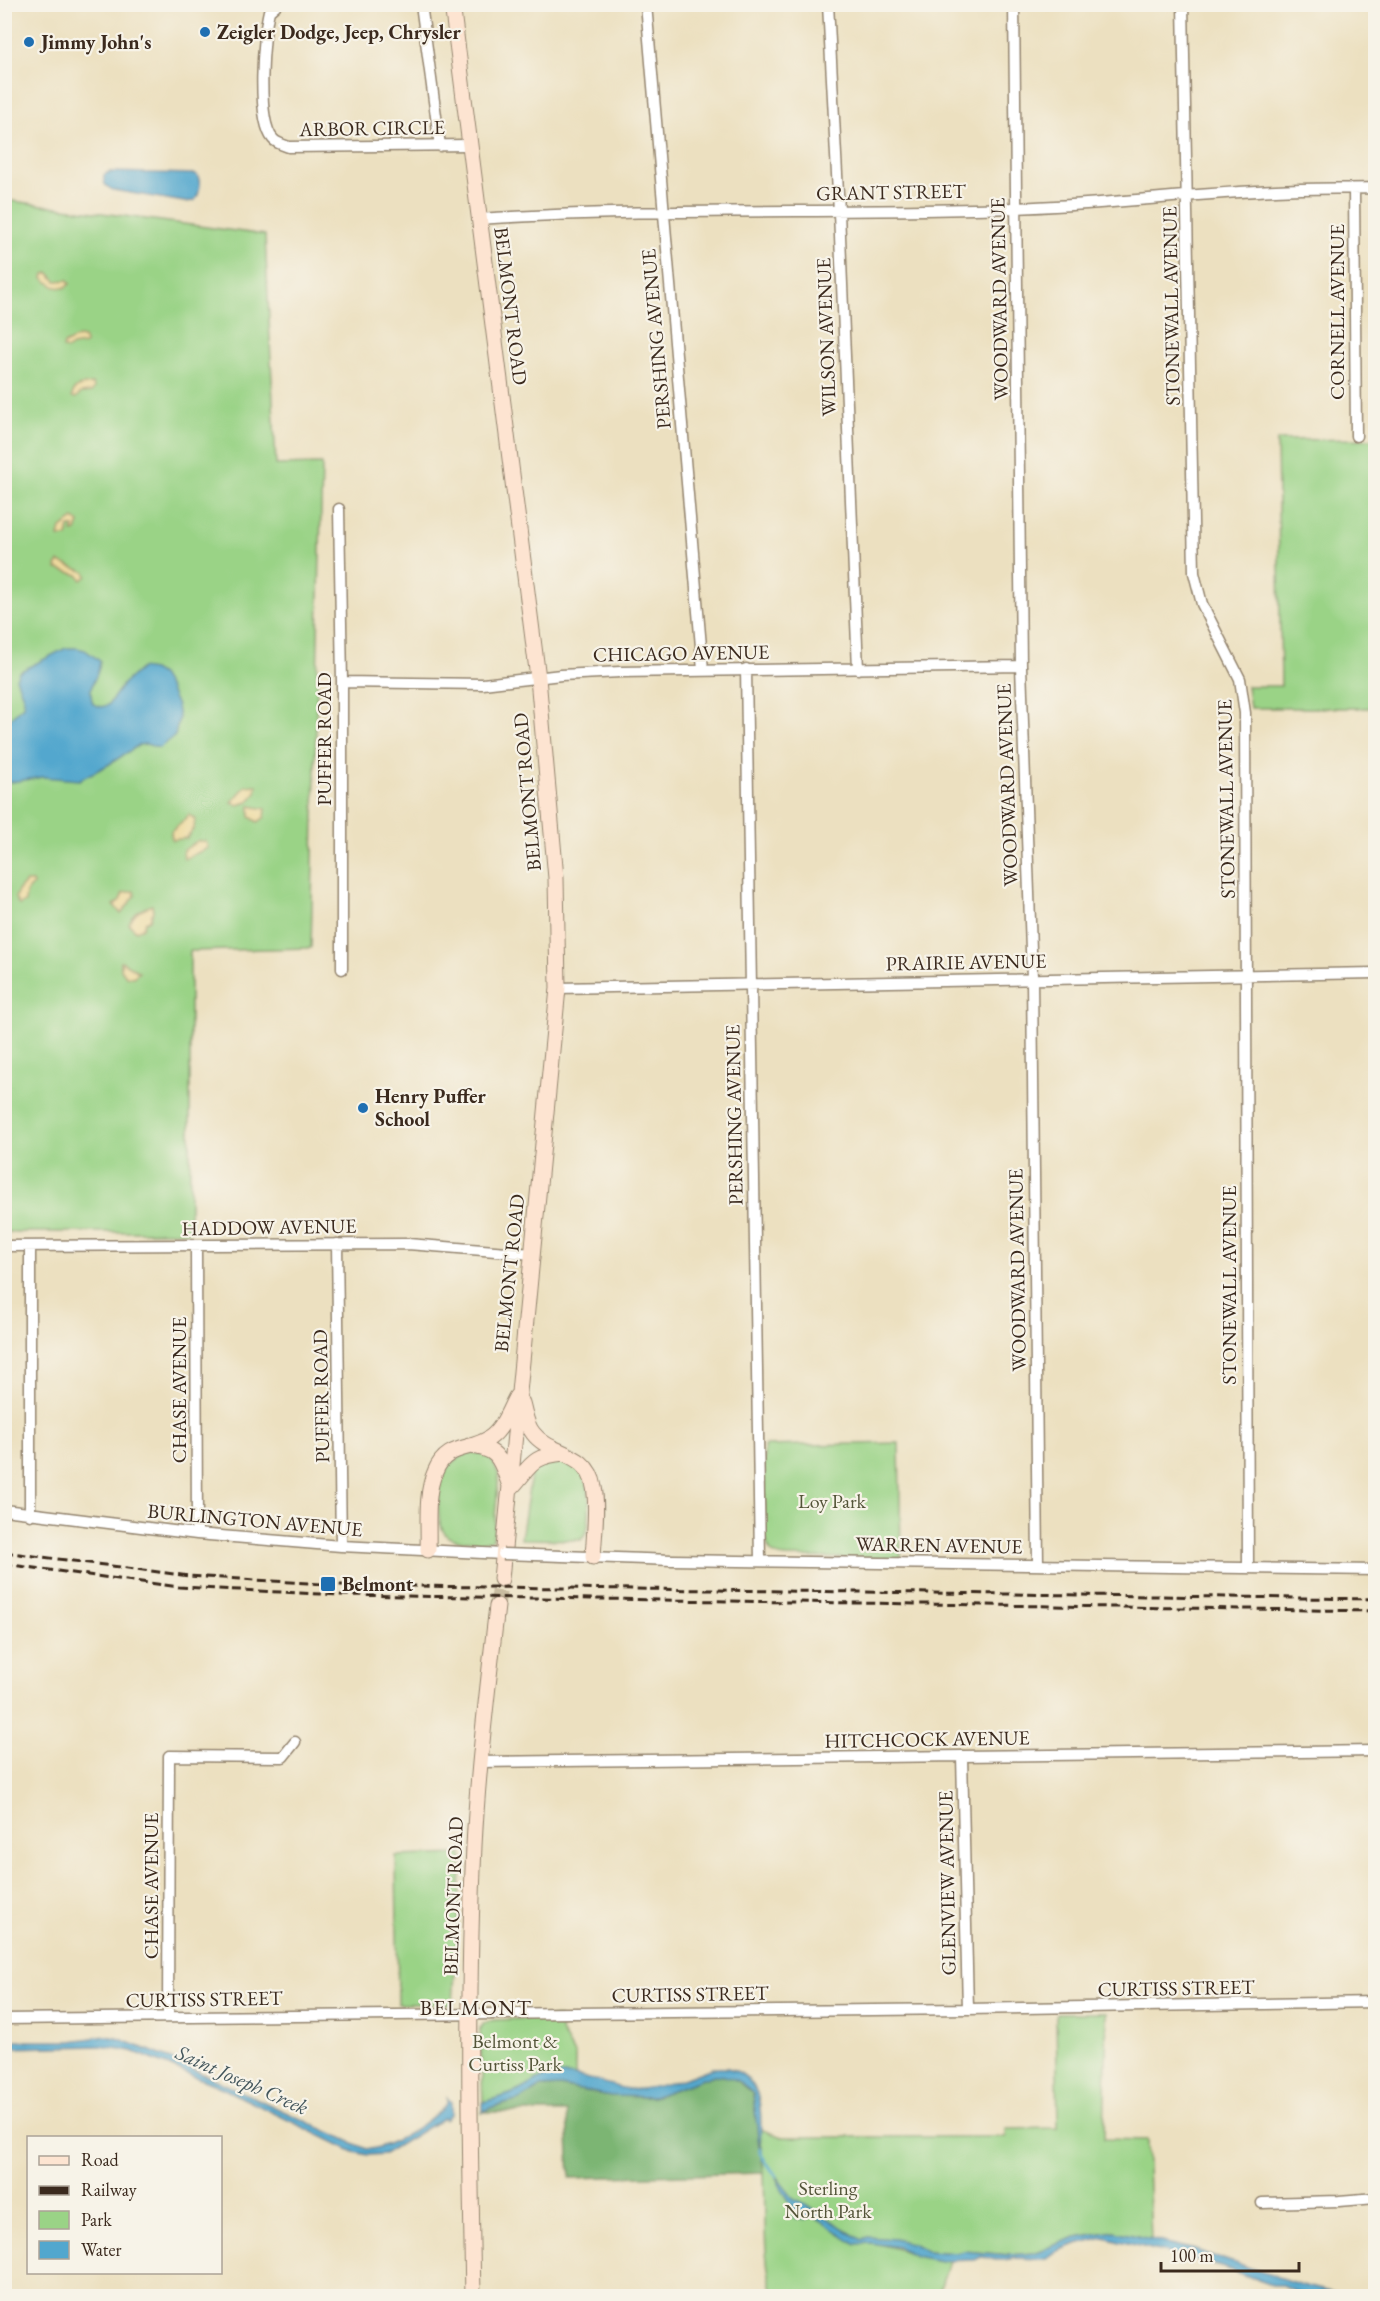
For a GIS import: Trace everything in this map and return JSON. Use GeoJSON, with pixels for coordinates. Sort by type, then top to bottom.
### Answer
{"type":"FeatureCollection","features":[{"type":"Feature","properties":{"kind":"main road","name":"BELMONT ROAD"},"geometry":{"type":"LineString","coordinates":[[452,4],[538,678],[556,878],[558,988],[501,1580]]}},
{"type":"Feature","properties":{"kind":"main road"},"geometry":{"type":"LineString","coordinates":[[428,1550],[430,1489],[434,1472],[446,1456],[458,1448],[484,1441],[498,1431],[519,1391]]}},
{"type":"Feature","properties":{"kind":"main road"},"geometry":{"type":"LineString","coordinates":[[519,1391],[528,1427],[532,1432],[542,1442],[580,1462],[589,1472],[594,1486],[594,1557]]}},
{"type":"Feature","properties":{"kind":"main road"},"geometry":{"type":"LineString","coordinates":[[466,1446],[486,1448],[494,1453],[503,1466],[511,1488],[535,1460],[547,1455],[564,1453]]}},
{"type":"Feature","properties":{"kind":"main road","name":"BELMONT ROAD"},"geometry":{"type":"LineString","coordinates":[[474,2296],[469,2102],[474,1846],[480,1762],[497,1606]]}},
{"type":"Feature","properties":{"kind":"street","name":"ARBOR CIRCLE"},"geometry":{"type":"LineString","coordinates":[[277,4],[269,11],[263,44],[264,116],[269,134],[274,141],[289,147],[470,146]]}},
{"type":"Feature","properties":{"kind":"street"},"geometry":{"type":"LineString","coordinates":[[421,4],[440,146]]}},
{"type":"Feature","properties":{"kind":"street","name":"PERSHING AVENUE"},"geometry":{"type":"LineString","coordinates":[[646,4],[703,670]]}},
{"type":"Feature","properties":{"kind":"street","name":"WILSON AVENUE"},"geometry":{"type":"LineString","coordinates":[[828,4],[858,669]]}},
{"type":"Feature","properties":{"kind":"street","name":"WOODWARD AVENUE"},"geometry":{"type":"LineString","coordinates":[[1014,4],[1021,666],[1032,978],[1038,1564]]}},
{"type":"Feature","properties":{"kind":"street","name":"STONEWALL AVENUE"},"geometry":{"type":"LineString","coordinates":[[1183,4],[1194,573],[1202,604],[1232,660],[1244,695],[1248,1568]]}},
{"type":"Feature","properties":{"kind":"street","name":"GRANT STREET"},"geometry":{"type":"LineString","coordinates":[[479,219],[533,215],[663,212],[839,212],[1016,208],[1278,189],[1376,188]]}},
{"type":"Feature","properties":{"kind":"street","name":"CORNELL AVENUE"},"geometry":{"type":"LineString","coordinates":[[1354,189],[1356,436]]}},
{"type":"Feature","properties":{"kind":"street","name":"PUFFER ROAD"},"geometry":{"type":"LineString","coordinates":[[339,509],[342,682],[342,969]]}},
{"type":"Feature","properties":{"kind":"street","name":"CHICAGO AVENUE"},"geometry":{"type":"LineString","coordinates":[[342,682],[483,684],[591,673],[1021,666]]}},
{"type":"Feature","properties":{"kind":"street","name":"PERSHING AVENUE"},"geometry":{"type":"LineString","coordinates":[[746,669],[760,1561]]}},
{"type":"Feature","properties":{"kind":"street","name":"PRAIRIE AVENUE"},"geometry":{"type":"LineString","coordinates":[[558,988],[1376,973]]}},
{"type":"Feature","properties":{"kind":"street","name":"HADDOW AVENUE"},"geometry":{"type":"LineString","coordinates":[[4,1246],[408,1244],[533,1254]]}},
{"type":"Feature","properties":{"kind":"street","name":"PUFFER ROAD"},"geometry":{"type":"LineString","coordinates":[[337,1245],[341,1546]]}},
{"type":"Feature","properties":{"kind":"street"},"geometry":{"type":"LineString","coordinates":[[30,1246],[30,1515]]}},
{"type":"Feature","properties":{"kind":"street","name":"CHASE AVENUE"},"geometry":{"type":"LineString","coordinates":[[196,1246],[197,1534]]}},
{"type":"Feature","properties":{"kind":"street","name":"BURLINGTON AVENUE"},"geometry":{"type":"LineString","coordinates":[[4,1510],[197,1534],[341,1546],[503,1554]]}},
{"type":"Feature","properties":{"kind":"street","name":"WARREN AVENUE"},"geometry":{"type":"LineString","coordinates":[[503,1554],[760,1561],[1376,1570]]}},
{"type":"Feature","properties":{"kind":"street","name":"CHASE AVENUE"},"geometry":{"type":"LineString","coordinates":[[168,2017],[169,1756],[283,1757],[295,1742]]}},
{"type":"Feature","properties":{"kind":"street","name":"HITCHCOCK AVENUE"},"geometry":{"type":"LineString","coordinates":[[480,1762],[1376,1750]]}},
{"type":"Feature","properties":{"kind":"street","name":"GLENVIEW AVENUE"},"geometry":{"type":"LineString","coordinates":[[962,1756],[968,2009]]}},
{"type":"Feature","properties":{"kind":"street","name":"CURTISS STREET"},"geometry":{"type":"LineString","coordinates":[[4,2019],[968,2009],[1376,2002]]}},
{"type":"Feature","properties":{"kind":"street"},"geometry":{"type":"LineString","coordinates":[[1262,2202],[1376,2198]]}},
{"type":"Feature","properties":{"kind":"green space"},"geometry":{"type":"Polygon","coordinates":[[[5,200],[265,235],[276,465],[322,464],[311,948],[190,951],[190,1232],[5,1232],[5,200]]]}},
{"type":"Feature","properties":{"kind":"green space"},"geometry":{"type":"Polygon","coordinates":[[[1375,439],[1375,708],[1250,708],[1247,686],[1281,686],[1277,440],[1375,439]]]}},
{"type":"Feature","properties":{"kind":"green space","name":"Loy Park"},"geometry":{"type":"Polygon","coordinates":[[[899,1443],[901,1559],[786,1557],[771,1551],[765,1536],[764,1446],[899,1443]]]}},
{"type":"Feature","properties":{"kind":"green space"},"geometry":{"type":"Polygon","coordinates":[[[467,1453],[488,1453],[499,1475],[493,1539],[487,1541],[452,1539],[443,1530],[440,1521],[438,1502],[445,1474],[452,1462],[467,1453]]]}},
{"type":"Feature","properties":{"kind":"green space"},"geometry":{"type":"Polygon","coordinates":[[[549,1459],[571,1464],[584,1475],[589,1492],[588,1525],[581,1540],[521,1539],[532,1469],[549,1459]]]}},
{"type":"Feature","properties":{"kind":"green space"},"geometry":{"type":"Polygon","coordinates":[[[462,1854],[453,2004],[398,2004],[396,1856],[462,1854]]]}},
{"type":"Feature","properties":{"kind":"green space","name":"Sterling North Park"},"geometry":{"type":"Polygon","coordinates":[[[1056,2013],[1107,2013],[1104,2139],[1147,2140],[1151,2239],[1115,2231],[1076,2237],[1034,2253],[1009,2255],[964,2251],[956,2253],[926,2251],[914,2244],[877,2244],[949,2261],[939,2293],[942,2296],[774,2296],[766,2251],[760,2129],[782,2137],[1006,2137],[1006,2129],[1058,2128],[1056,2013]]]}},
{"type":"Feature","properties":{"kind":"green space","name":"Belmont & Curtiss Park"},"geometry":{"type":"Polygon","coordinates":[[[559,2017],[561,2031],[575,2056],[575,2077],[550,2077],[507,2095],[483,2102],[480,2028],[483,2023],[494,2020],[559,2017]]]}},
{"type":"Feature","properties":{"kind":"green space"},"geometry":{"type":"Polygon","coordinates":[[[714,2075],[733,2077],[753,2094],[764,2173],[570,2178],[567,2112],[483,2112],[520,2100],[541,2087],[560,2086],[611,2096],[653,2097],[714,2075]]]}},
{"type":"Feature","properties":{"kind":"sand"},"geometry":{"type":"Polygon","coordinates":[[[49,273],[56,281],[68,280],[70,284],[64,288],[55,287],[43,278],[44,274],[49,273]]]}},
{"type":"Feature","properties":{"kind":"sand"},"geometry":{"type":"Polygon","coordinates":[[[78,337],[84,338],[85,344],[68,349],[63,348],[64,344],[78,337]]]}},
{"type":"Feature","properties":{"kind":"sand"},"geometry":{"type":"Polygon","coordinates":[[[92,384],[94,387],[92,392],[81,393],[76,398],[72,397],[76,388],[92,384]]]}},
{"type":"Feature","properties":{"kind":"sand"},"geometry":{"type":"Polygon","coordinates":[[[74,519],[79,523],[76,531],[72,532],[74,527],[69,527],[67,537],[59,537],[61,528],[74,519]]]}},
{"type":"Feature","properties":{"kind":"sand"},"geometry":{"type":"Polygon","coordinates":[[[59,562],[85,572],[87,576],[82,580],[78,575],[57,569],[59,562]]]}},
{"type":"Feature","properties":{"kind":"sand"},"geometry":{"type":"Polygon","coordinates":[[[257,785],[256,793],[248,802],[238,805],[232,802],[246,786],[257,785]]]}},
{"type":"Feature","properties":{"kind":"sand"},"geometry":{"type":"Polygon","coordinates":[[[250,806],[266,809],[265,817],[258,822],[250,817],[250,806]]]}},
{"type":"Feature","properties":{"kind":"sand"},"geometry":{"type":"Polygon","coordinates":[[[189,815],[195,819],[194,828],[187,838],[172,840],[171,832],[189,815]]]}},
{"type":"Feature","properties":{"kind":"sand"},"geometry":{"type":"Polygon","coordinates":[[[197,841],[206,841],[208,848],[184,859],[183,851],[197,841]]]}},
{"type":"Feature","properties":{"kind":"sand"},"geometry":{"type":"Polygon","coordinates":[[[26,882],[32,882],[33,885],[26,893],[25,902],[19,905],[15,898],[26,882]]]}},
{"type":"Feature","properties":{"kind":"sand"},"geometry":{"type":"Polygon","coordinates":[[[134,891],[135,896],[121,914],[114,905],[123,893],[134,891]]]}},
{"type":"Feature","properties":{"kind":"sand"},"geometry":{"type":"Polygon","coordinates":[[[152,905],[150,920],[145,922],[143,928],[136,931],[129,924],[131,920],[138,912],[152,905]]]}},
{"type":"Feature","properties":{"kind":"sand"},"geometry":{"type":"Polygon","coordinates":[[[121,961],[139,972],[133,977],[126,976],[121,969],[121,961]]]}},
{"type":"Feature","properties":{"kind":"water"},"geometry":{"type":"Polygon","coordinates":[[[109,172],[196,174],[200,184],[199,192],[194,201],[184,202],[113,190],[104,183],[104,175],[109,172]]]}},
{"type":"Feature","properties":{"kind":"water"},"geometry":{"type":"Polygon","coordinates":[[[66,648],[85,650],[100,661],[91,697],[93,704],[101,707],[108,705],[124,683],[141,668],[153,670],[161,675],[177,706],[179,718],[175,736],[159,748],[146,744],[139,745],[79,780],[43,777],[5,783],[5,727],[10,718],[23,706],[24,699],[16,678],[19,672],[66,648]]]}},
{"type":"Feature","properties":{"kind":"water"},"geometry":{"type":"Polygon","coordinates":[[[106,2036],[166,2057],[366,2149],[386,2145],[410,2133],[440,2110],[447,2103],[447,2098],[451,2102],[451,2114],[445,2120],[443,2118],[384,2154],[368,2155],[354,2152],[218,2086],[132,2051],[101,2046],[5,2048],[5,2041],[71,2041],[106,2036]]]}},
{"type":"Feature","properties":{"kind":"water"},"geometry":{"type":"Polygon","coordinates":[[[712,2068],[731,2069],[752,2083],[760,2104],[760,2153],[753,2094],[735,2080],[720,2075],[714,2075],[653,2097],[611,2096],[560,2086],[541,2087],[520,2100],[483,2112],[483,2102],[514,2093],[551,2076],[570,2075],[628,2089],[637,2089],[670,2083],[712,2068]]]}},
{"type":"Feature","properties":{"kind":"water"},"geometry":{"type":"Polygon","coordinates":[[[775,2175],[793,2198],[861,2240],[867,2237],[895,2239],[914,2244],[926,2251],[956,2253],[964,2251],[1009,2255],[1034,2253],[1076,2237],[1115,2231],[1192,2249],[1302,2285],[1346,2296],[1305,2296],[1282,2285],[1272,2285],[1222,2267],[1104,2237],[1076,2244],[1058,2251],[1047,2259],[1014,2258],[1006,2260],[981,2257],[975,2260],[940,2261],[914,2256],[898,2247],[871,2243],[856,2244],[814,2216],[806,2220],[795,2218],[792,2213],[794,2208],[775,2175]]]}},
{"type":"Feature","properties":{"kind":"waterway","name":"Saint Joseph Creek"},"geometry":{"type":"LineString","coordinates":[[760,2149],[760,2153],[776,2176]]}},
{"type":"Feature","properties":{"kind":"tunnel"},"geometry":{"type":"LineString","coordinates":[[497,1606],[501,1579]]}},
{"type":"Feature","properties":{"kind":"railway"},"geometry":{"type":"LineString","coordinates":[[4,1552],[189,1576],[340,1585],[1376,1599]]}},
{"type":"Feature","properties":{"kind":"railway"},"geometry":{"type":"LineString","coordinates":[[4,1564],[179,1587],[340,1595],[1376,1611]]}},
{"type":"Feature","properties":{"kind":"place","name":"Zeigler Dodge, Jeep, Chrysler"},"geometry":{"type":"Point","coordinates":[205,32]}},
{"type":"Feature","properties":{"kind":"place","name":"Jimmy John's"},"geometry":{"type":"Point","coordinates":[29,42]}},
{"type":"Feature","properties":{"kind":"place","name":"Henry Puffer School"},"geometry":{"type":"Point","coordinates":[363,1108]}},
{"type":"Feature","properties":{"kind":"place","name":"Belmont"},"geometry":{"type":"Point","coordinates":[328,1584]}},
{"type":"Feature","properties":{"kind":"district","name":"BELMONT"},"geometry":{"type":"Point","coordinates":[476,2008]}}]}
